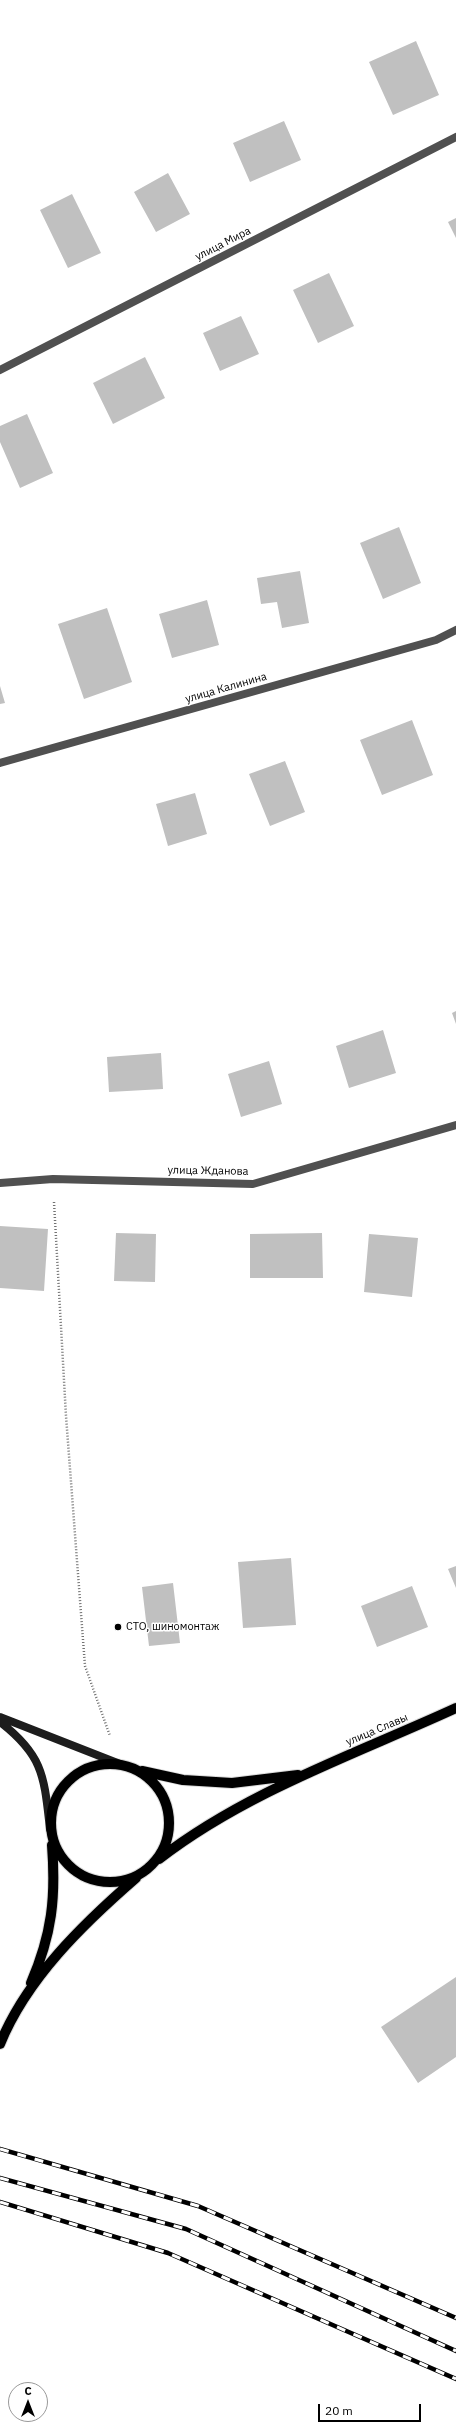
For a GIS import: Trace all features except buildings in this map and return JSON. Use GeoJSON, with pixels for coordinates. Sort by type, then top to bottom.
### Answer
{"type":"FeatureCollection","features":[{"type":"Feature","properties":{"kind":"main road","name":"улица Славы"},"geometry":{"type":"LineString","coordinates":[[306,1774],[456,1708]]}},
{"type":"Feature","properties":{"kind":"main road"},"geometry":{"type":"LineString","coordinates":[[0,1717],[134,1769],[183,1780],[232,1783],[306,1774]]}},
{"type":"Feature","properties":{"kind":"main road"},"geometry":{"type":"LineString","coordinates":[[0,1722],[16,1734],[35,1756],[44,1778],[51,1832],[54,1872],[52,1920],[42,1959],[25,1998],[0,2044]]}},
{"type":"Feature","properties":{"kind":"main road"},"geometry":{"type":"LineString","coordinates":[[120,1764],[102,1764],[84,1769],[69,1779],[57,1794],[51,1811],[51,1832],[60,1857],[77,1873],[98,1882],[121,1882],[143,1872]]}},
{"type":"Feature","properties":{"kind":"main road"},"geometry":{"type":"LineString","coordinates":[[134,1769],[150,1779],[162,1794],[168,1812],[169,1831],[163,1849],[152,1864]]}},
{"type":"Feature","properties":{"kind":"main road"},"geometry":{"type":"LineString","coordinates":[[25,1998],[60,1953],[98,1911],[152,1864],[192,1834],[306,1774]]}},
{"type":"Feature","properties":{"kind":"street","name":"улица Мира"},"geometry":{"type":"LineString","coordinates":[[0,370],[456,137]]}},
{"type":"Feature","properties":{"kind":"street","name":"улица Калинина"},"geometry":{"type":"LineString","coordinates":[[0,764],[436,640],[456,630]]}},
{"type":"Feature","properties":{"kind":"street","name":"улица Жданова"},"geometry":{"type":"LineString","coordinates":[[0,1183],[53,1179],[253,1184],[456,1125]]}},
{"type":"Feature","properties":{"kind":"path"},"geometry":{"type":"LineString","coordinates":[[53,1179],[66,1416],[85,1666],[120,1764]]}},
{"type":"Feature","properties":{"kind":"railway"},"geometry":{"type":"LineString","coordinates":[[0,2149],[198,2206],[456,2318]]}},
{"type":"Feature","properties":{"kind":"railway"},"geometry":{"type":"LineString","coordinates":[[0,2178],[186,2229],[456,2351]]}},
{"type":"Feature","properties":{"kind":"railway"},"geometry":{"type":"LineString","coordinates":[[0,2202],[168,2253],[456,2379]]}},
{"type":"Feature","properties":{"kind":"place","name":"СТО, шиномонтаж"},"geometry":{"type":"Point","coordinates":[118,1627]}}]}
